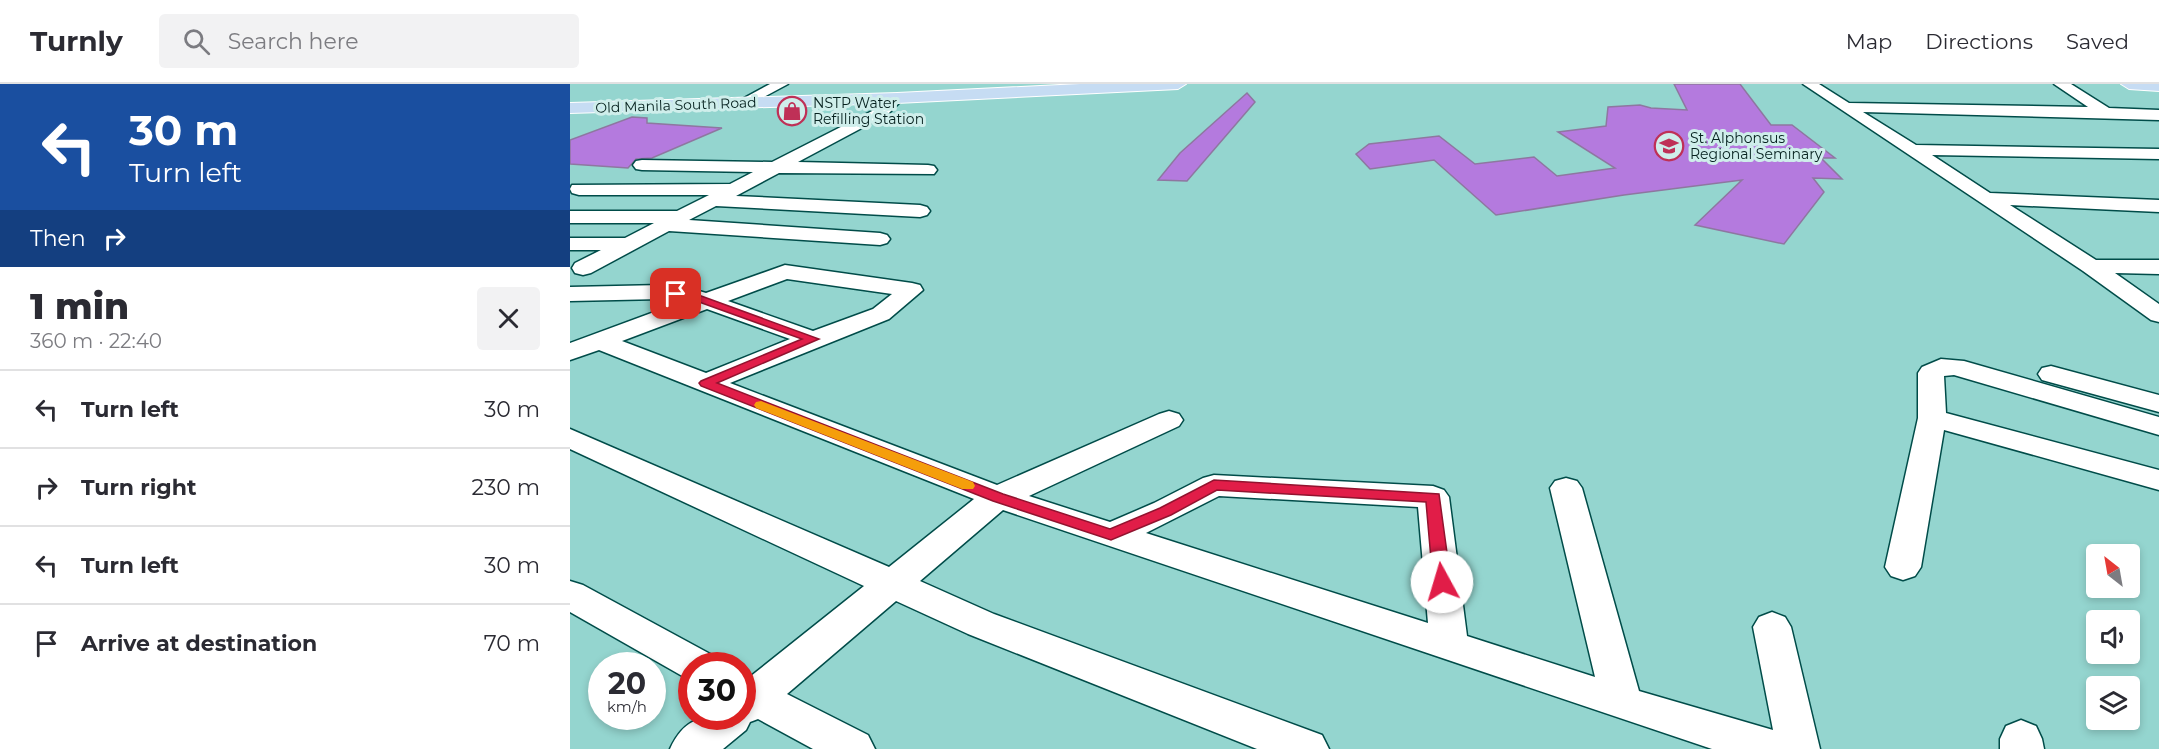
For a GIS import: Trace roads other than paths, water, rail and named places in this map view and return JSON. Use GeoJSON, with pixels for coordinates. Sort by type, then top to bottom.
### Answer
{"type":"FeatureCollection","features":[{"type":"Feature","properties":{"kind":"main road","name":"Old Manila South Road"},"geometry":{"type":"LineString","coordinates":[[570,108],[897,98],[1178,84]]}},
{"type":"Feature","properties":{"kind":"main road"},"geometry":{"type":"LineString","coordinates":[[2129,84],[2159,86]]}},
{"type":"Feature","properties":{"kind":"street"},"geometry":{"type":"LineString","coordinates":[[740,104],[781,84]]}},
{"type":"Feature","properties":{"kind":"street"},"geometry":{"type":"LineString","coordinates":[[1810,84],[2091,266],[2159,315]]}},
{"type":"Feature","properties":{"kind":"street"},"geometry":{"type":"LineString","coordinates":[[2061,84],[2133,128]]}},
{"type":"Feature","properties":{"kind":"street"},"geometry":{"type":"LineString","coordinates":[[583,268],[883,111],[897,98]]}},
{"type":"Feature","properties":{"kind":"street"},"geometry":{"type":"LineString","coordinates":[[1846,107],[2107,112],[2159,116]]}},
{"type":"Feature","properties":{"kind":"street"},"geometry":{"type":"LineString","coordinates":[[1912,150],[2156,146]]}},
{"type":"Feature","properties":{"kind":"street"},"geometry":{"type":"LineString","coordinates":[[685,152],[805,152]]}},
{"type":"Feature","properties":{"kind":"street"},"geometry":{"type":"LineString","coordinates":[[642,165],[928,171]]}},
{"type":"Feature","properties":{"kind":"street"},"geometry":{"type":"LineString","coordinates":[[579,189],[733,189]]}},
{"type":"Feature","properties":{"kind":"street"},"geometry":{"type":"LineString","coordinates":[[1987,198],[2159,206]]}},
{"type":"Feature","properties":{"kind":"street"},"geometry":{"type":"LineString","coordinates":[[712,200],[920,210]]}},
{"type":"Feature","properties":{"kind":"street"},"geometry":{"type":"LineString","coordinates":[[570,217],[672,221],[880,239]]}},
{"type":"Feature","properties":{"kind":"street"},"geometry":{"type":"LineString","coordinates":[[570,244],[628,244]]}},
{"type":"Feature","properties":{"kind":"street"},"geometry":{"type":"LineString","coordinates":[[2091,266],[2159,267]]}},
{"type":"Feature","properties":{"kind":"street"},"geometry":{"type":"LineString","coordinates":[[584,347],[785,272],[912,290],[881,314],[706,383]]}},
{"type":"Feature","properties":{"kind":"street"},"geometry":{"type":"LineString","coordinates":[[574,295],[662,292],[689,295],[813,339]]}},
{"type":"Feature","properties":{"kind":"street"},"geometry":{"type":"LineString","coordinates":[[584,347],[706,383],[998,497],[1622,703],[1772,749]]}},
{"type":"Feature","properties":{"kind":"street"},"geometry":{"type":"LineString","coordinates":[[1962,350],[2159,404]]}},
{"type":"Feature","properties":{"kind":"street"},"geometry":{"type":"LineString","coordinates":[[1904,567],[1932,418],[1931,373],[1941,367],[1955,367],[2159,426]]}},
{"type":"Feature","properties":{"kind":"street"},"geometry":{"type":"LineString","coordinates":[[1932,418],[2159,481]]}},
{"type":"Feature","properties":{"kind":"street"},"geometry":{"type":"LineString","coordinates":[[756,693],[998,497],[1169,420]]}},
{"type":"Feature","properties":{"kind":"street"},"geometry":{"type":"LineString","coordinates":[[570,438],[981,624],[1307,749]]}},
{"type":"Feature","properties":{"kind":"street"},"geometry":{"type":"LineString","coordinates":[[1111,535],[1166,512],[1214,485],[1433,497],[1449,646]]}},
{"type":"Feature","properties":{"kind":"street"},"geometry":{"type":"LineString","coordinates":[[1566,488],[1622,703]]}},
{"type":"Feature","properties":{"kind":"street"},"geometry":{"type":"LineString","coordinates":[[570,595],[678,655]]}},
{"type":"Feature","properties":{"kind":"street"},"geometry":{"type":"LineString","coordinates":[[1772,627],[1798,749]]}},
{"type":"Feature","properties":{"kind":"street"},"geometry":{"type":"LineString","coordinates":[[756,708],[853,749]]}},
{"type":"Feature","properties":{"kind":"street"},"geometry":{"type":"LineString","coordinates":[[692,749],[713,730]]}},
{"type":"Feature","properties":{"kind":"place","name":"NSTP Water Refilling Station"},"geometry":{"type":"Point","coordinates":[792,111]}},
{"type":"Feature","properties":{"kind":"place","name":"St. Alphonsus Regional Seminary"},"geometry":{"type":"Point","coordinates":[1669,146]}}]}
